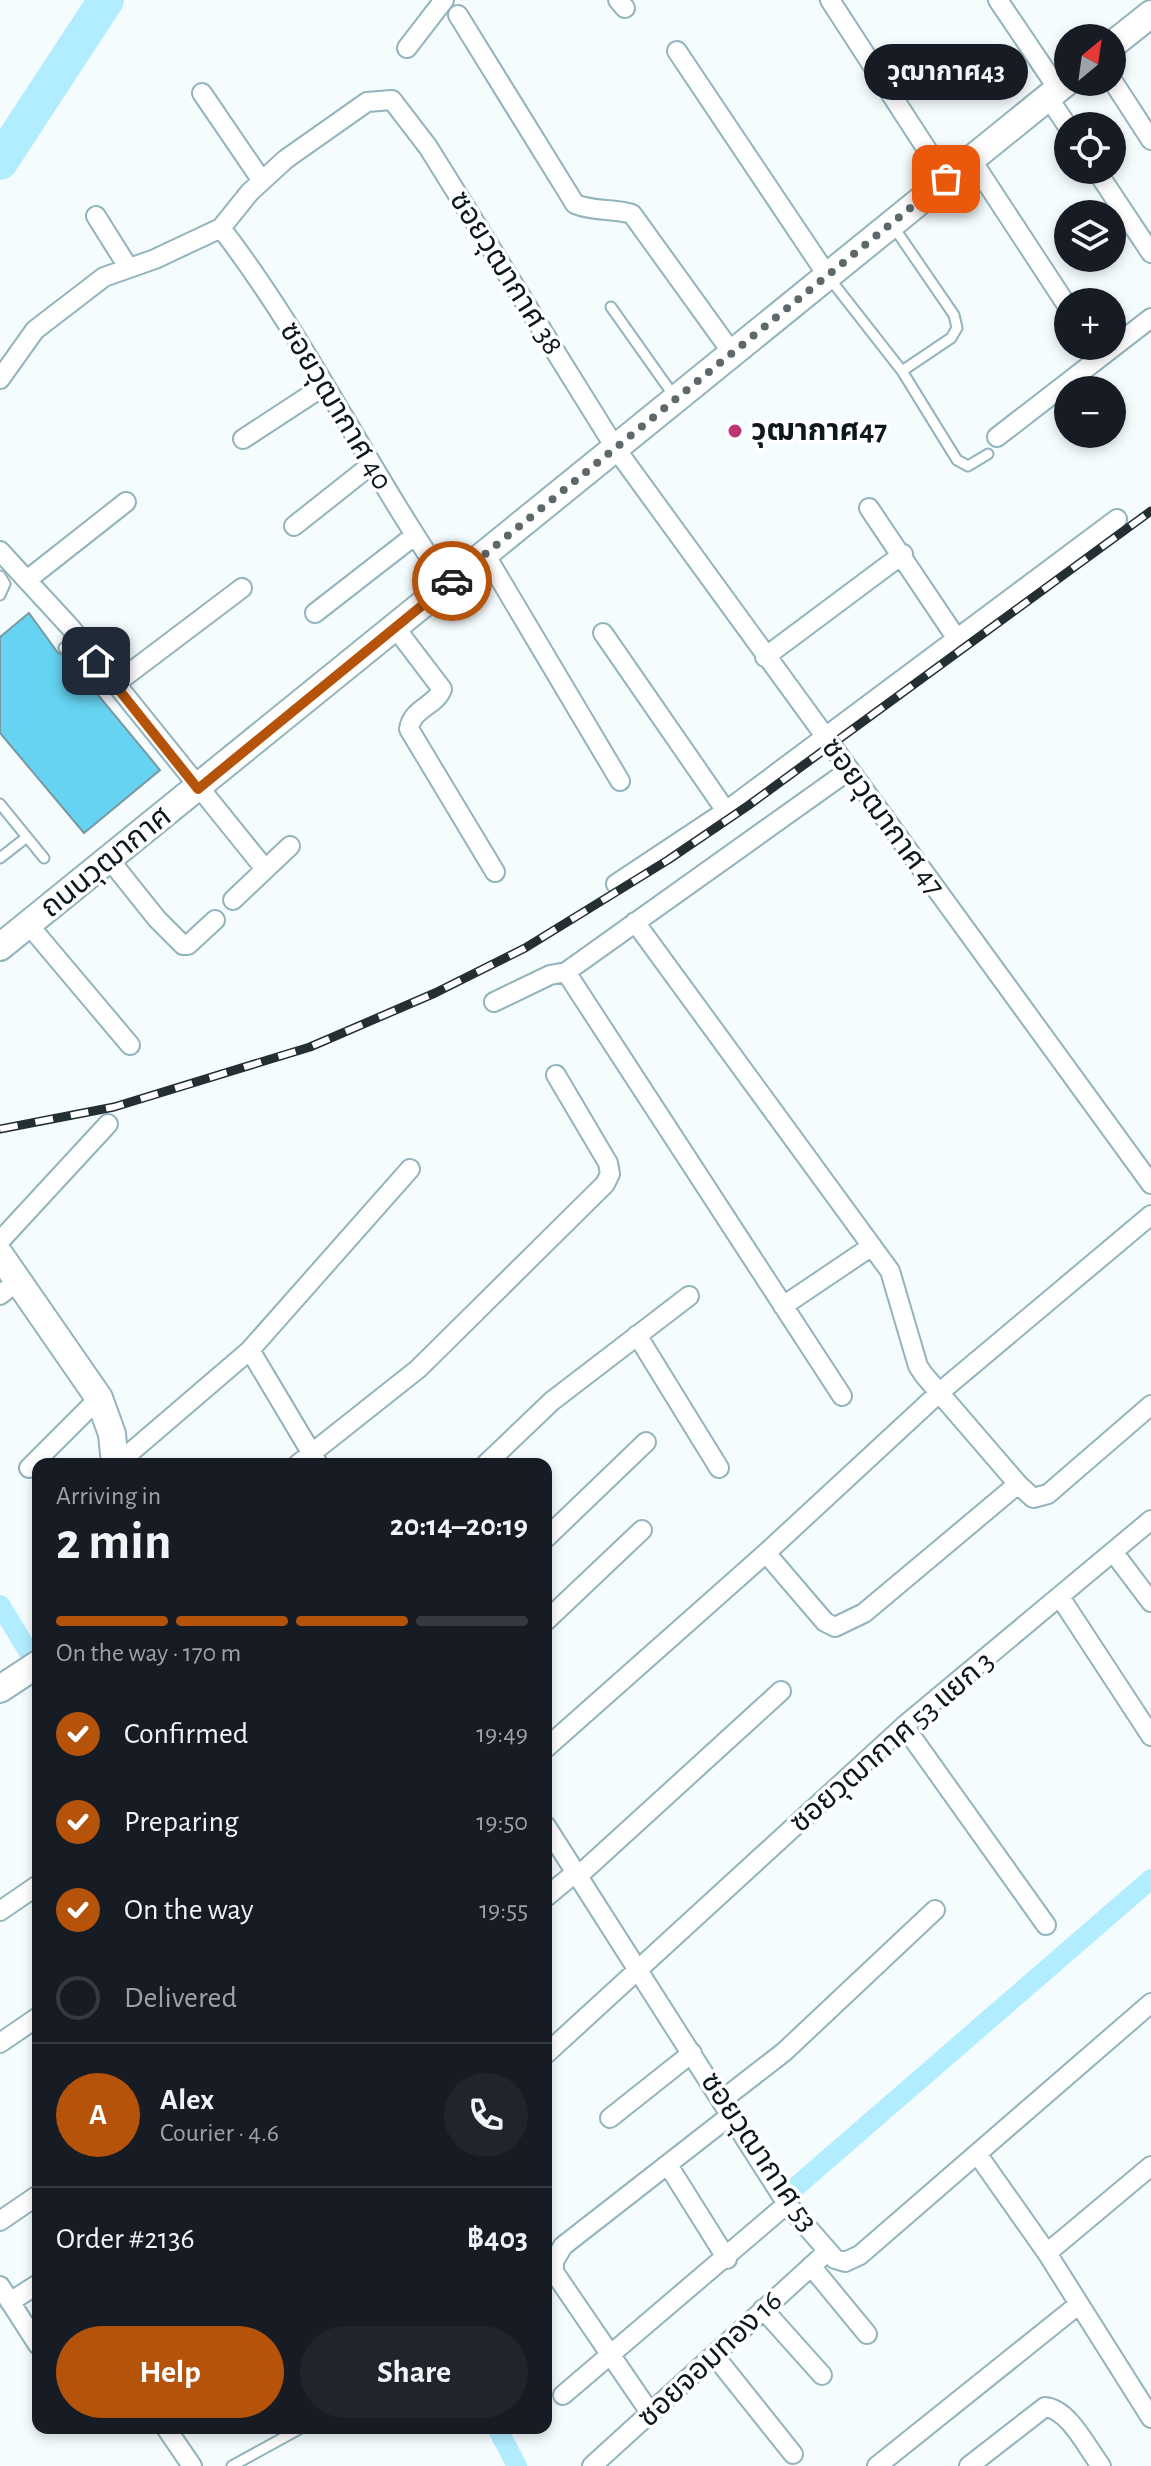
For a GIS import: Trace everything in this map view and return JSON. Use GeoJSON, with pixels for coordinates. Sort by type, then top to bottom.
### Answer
{"type":"FeatureCollection","features":[{"type":"Feature","properties":{"kind":"main road"},"geometry":{"type":"LineString","coordinates":[[1126,37],[1147,25]]}},
{"type":"Feature","properties":{"kind":"main road","name":"ถนนวุฒากาศ"},"geometry":{"type":"LineString","coordinates":[[0,947],[1054,92]]}},
{"type":"Feature","properties":{"kind":"main road"},"geometry":{"type":"LineString","coordinates":[[0,1255],[9,1288],[99,1398],[112,1434],[115,1458]]}},
{"type":"Feature","properties":{"kind":"main road"},"geometry":{"type":"LineString","coordinates":[[0,1689],[32,1668]]}},
{"type":"Feature","properties":{"kind":"street"},"geometry":{"type":"LineString","coordinates":[[407,48],[444,0]]}},
{"type":"Feature","properties":{"kind":"street"},"geometry":{"type":"LineString","coordinates":[[830,0],[946,179]]}},
{"type":"Feature","properties":{"kind":"street"},"geometry":{"type":"LineString","coordinates":[[998,0],[1054,83]]}},
{"type":"Feature","properties":{"kind":"street"},"geometry":{"type":"LineString","coordinates":[[458,15],[575,204],[588,210],[619,210],[632,214],[733,354]]}},
{"type":"Feature","properties":{"kind":"street"},"geometry":{"type":"LineString","coordinates":[[677,51],[827,275]]}},
{"type":"Feature","properties":{"kind":"street"},"geometry":{"type":"LineString","coordinates":[[0,379],[35,330],[104,277],[155,259],[221,228],[262,181],[202,93]]}},
{"type":"Feature","properties":{"kind":"street"},"geometry":{"type":"LineString","coordinates":[[1122,96],[1151,140]]}},
{"type":"Feature","properties":{"kind":"street","name":"ซอยวุฒากาศ 38"},"geometry":{"type":"LineString","coordinates":[[262,181],[286,159],[367,102],[392,100],[428,147],[616,449]]}},
{"type":"Feature","properties":{"kind":"street"},"geometry":{"type":"LineString","coordinates":[[971,159],[1056,288]]}},
{"type":"Feature","properties":{"kind":"street"},"geometry":{"type":"LineString","coordinates":[[1105,184],[1151,253]]}},
{"type":"Feature","properties":{"kind":"street"},"geometry":{"type":"LineString","coordinates":[[96,216],[128,267]]}},
{"type":"Feature","properties":{"kind":"street","name":"ซอยวุฒากาศ 40"},"geometry":{"type":"LineString","coordinates":[[221,228],[257,275],[414,536],[448,585]]}},
{"type":"Feature","properties":{"kind":"street"},"geometry":{"type":"LineString","coordinates":[[1126,333],[1151,318]]}},
{"type":"Feature","properties":{"kind":"street"},"geometry":{"type":"LineString","coordinates":[[992,445],[1086,360]]}},
{"type":"Feature","properties":{"kind":"street"},"geometry":{"type":"LineString","coordinates":[[243,439],[324,386]]}},
{"type":"Feature","properties":{"kind":"street","name":"ซอยวุฒากาศ 47"},"geometry":{"type":"LineString","coordinates":[[616,449],[1151,1184]]}},
{"type":"Feature","properties":{"kind":"street"},"geometry":{"type":"LineString","coordinates":[[294,526],[371,465]]}},
{"type":"Feature","properties":{"kind":"street"},"geometry":{"type":"LineString","coordinates":[[27,580],[126,502]]}},
{"type":"Feature","properties":{"kind":"street"},"geometry":{"type":"LineString","coordinates":[[869,508],[903,554],[957,639]]}},
{"type":"Feature","properties":{"kind":"street"},"geometry":{"type":"LineString","coordinates":[[616,884],[726,811],[1117,519]]}},
{"type":"Feature","properties":{"kind":"street"},"geometry":{"type":"LineString","coordinates":[[315,613],[414,536]]}},
{"type":"Feature","properties":{"kind":"street"},"geometry":{"type":"LineString","coordinates":[[0,551],[27,580],[71,643],[115,684],[265,869]]}},
{"type":"Feature","properties":{"kind":"street"},"geometry":{"type":"LineString","coordinates":[[485,554],[620,781]]}},
{"type":"Feature","properties":{"kind":"street"},"geometry":{"type":"LineString","coordinates":[[765,657],[903,554]]}},
{"type":"Feature","properties":{"kind":"street"},"geometry":{"type":"LineString","coordinates":[[115,684],[242,588]]}},
{"type":"Feature","properties":{"kind":"street"},"geometry":{"type":"LineString","coordinates":[[394,626],[442,689],[441,695],[417,712],[409,729],[495,872]]}},
{"type":"Feature","properties":{"kind":"street"},"geometry":{"type":"LineString","coordinates":[[603,633],[726,811]]}},
{"type":"Feature","properties":{"kind":"street"},"geometry":{"type":"LineString","coordinates":[[494,1002],[550,975],[566,972],[848,771]]}},
{"type":"Feature","properties":{"kind":"street"},"geometry":{"type":"LineString","coordinates":[[233,900],[290,846]]}},
{"type":"Feature","properties":{"kind":"street"},"geometry":{"type":"LineString","coordinates":[[109,859],[157,919],[183,945],[188,945],[215,920]]}},
{"type":"Feature","properties":{"kind":"street"},"geometry":{"type":"LineString","coordinates":[[635,922],[890,1271],[908,1323],[918,1366],[1018,1484],[1033,1498],[1048,1494],[1151,1405]]}},
{"type":"Feature","properties":{"kind":"street"},"geometry":{"type":"LineString","coordinates":[[28,924],[130,1045]]}},
{"type":"Feature","properties":{"kind":"street"},"geometry":{"type":"LineString","coordinates":[[566,972],[842,1396]]}},
{"type":"Feature","properties":{"kind":"street"},"geometry":{"type":"LineString","coordinates":[[311,1458],[418,1369],[605,1184],[610,1174],[608,1163],[556,1075]]}},
{"type":"Feature","properties":{"kind":"street"},"geometry":{"type":"LineString","coordinates":[[0,1241],[108,1124]]}},
{"type":"Feature","properties":{"kind":"street"},"geometry":{"type":"LineString","coordinates":[[123,1458],[250,1350],[410,1169]]}},
{"type":"Feature","properties":{"kind":"street"},"geometry":{"type":"LineString","coordinates":[[552,1743],[766,1553],[940,1392],[1151,1215]]}},
{"type":"Feature","properties":{"kind":"street"},"geometry":{"type":"LineString","coordinates":[[783,1306],[872,1246]]}},
{"type":"Feature","properties":{"kind":"street"},"geometry":{"type":"LineString","coordinates":[[492,1458],[552,1401],[689,1296]]}},
{"type":"Feature","properties":{"kind":"street"},"geometry":{"type":"LineString","coordinates":[[637,1335],[719,1468]]}},
{"type":"Feature","properties":{"kind":"street"},"geometry":{"type":"LineString","coordinates":[[250,1350],[308,1458]]}},
{"type":"Feature","properties":{"kind":"street"},"geometry":{"type":"LineString","coordinates":[[39,1458],[99,1398]]}},
{"type":"Feature","properties":{"kind":"street"},"geometry":{"type":"LineString","coordinates":[[552,1532],[646,1442]]}},
{"type":"Feature","properties":{"kind":"street"},"geometry":{"type":"LineString","coordinates":[[29,1468],[32,1465]]}},
{"type":"Feature","properties":{"kind":"street"},"geometry":{"type":"LineString","coordinates":[[766,1553],[825,1622],[835,1627],[864,1613],[1018,1484]]}},
{"type":"Feature","properties":{"kind":"street","name":"ซอยวุฒากาศ 53 แยก 3"},"geometry":{"type":"LineString","coordinates":[[552,2049],[904,1726],[1151,1520]]}},
{"type":"Feature","properties":{"kind":"street"},"geometry":{"type":"LineString","coordinates":[[552,1615],[642,1530]]}},
{"type":"Feature","properties":{"kind":"street"},"geometry":{"type":"LineString","coordinates":[[1114,1553],[1151,1602]]}},
{"type":"Feature","properties":{"kind":"street"},"geometry":{"type":"LineString","coordinates":[[1060,1597],[1151,1736]]}},
{"type":"Feature","properties":{"kind":"street"},"geometry":{"type":"LineString","coordinates":[[552,1893],[576,1875],[781,1691]]}},
{"type":"Feature","properties":{"kind":"street"},"geometry":{"type":"LineString","coordinates":[[904,1726],[1046,1925]]}},
{"type":"Feature","properties":{"kind":"street","name":"ซอยวุฒากาศ 53"},"geometry":{"type":"LineString","coordinates":[[552,1836],[787,2204],[828,2251],[845,2262],[860,2255],[978,2155]]}},
{"type":"Feature","properties":{"kind":"street"},"geometry":{"type":"LineString","coordinates":[[0,1911],[32,1889]]}},
{"type":"Feature","properties":{"kind":"street"},"geometry":{"type":"LineString","coordinates":[[651,2414],[554,2272],[554,2261],[563,2246],[668,2165],[935,1910]]}},
{"type":"Feature","properties":{"kind":"street"},"geometry":{"type":"LineString","coordinates":[[1151,2003],[978,2155],[1047,2253],[1151,2418]]}},
{"type":"Feature","properties":{"kind":"street"},"geometry":{"type":"LineString","coordinates":[[0,2043],[32,2021]]}},
{"type":"Feature","properties":{"kind":"street"},"geometry":{"type":"LineString","coordinates":[[610,2118],[692,2053]]}},
{"type":"Feature","properties":{"kind":"street"},"geometry":{"type":"LineString","coordinates":[[668,2165],[727,2259]]}},
{"type":"Feature","properties":{"kind":"street"},"geometry":{"type":"LineString","coordinates":[[1047,2253],[1151,2166]]}},
{"type":"Feature","properties":{"kind":"street"},"geometry":{"type":"LineString","coordinates":[[0,2221],[32,2199]]}},
{"type":"Feature","properties":{"kind":"street"},"geometry":{"type":"LineString","coordinates":[[563,2395],[727,2259],[787,2204]]}},
{"type":"Feature","properties":{"kind":"street","name":"ซอยจอมทอง 16"},"geometry":{"type":"LineString","coordinates":[[592,2466],[828,2251]]}},
{"type":"Feature","properties":{"kind":"street"},"geometry":{"type":"LineString","coordinates":[[811,2266],[867,2334]]}},
{"type":"Feature","properties":{"kind":"street"},"geometry":{"type":"LineString","coordinates":[[32,2286],[5,2294],[32,2336]]}},
{"type":"Feature","properties":{"kind":"street"},"geometry":{"type":"LineString","coordinates":[[877,2466],[1078,2305]]}},
{"type":"Feature","properties":{"kind":"street"},"geometry":{"type":"LineString","coordinates":[[763,2309],[822,2375]]}},
{"type":"Feature","properties":{"kind":"street"},"geometry":{"type":"LineString","coordinates":[[714,2355],[793,2454]]}},
{"type":"Feature","properties":{"kind":"street"},"geometry":{"type":"LineString","coordinates":[[969,2466],[1045,2407],[1054,2408],[1063,2415],[1101,2466]]}},
{"type":"Feature","properties":{"kind":"street"},"geometry":{"type":"LineString","coordinates":[[170,2434],[192,2466]]}},
{"type":"Feature","properties":{"kind":"lane"},"geometry":{"type":"LineString","coordinates":[[891,223],[954,315],[957,328],[951,338],[902,371]]}},
{"type":"Feature","properties":{"kind":"lane"},"geometry":{"type":"LineString","coordinates":[[827,275],[902,371],[962,464],[968,466],[992,445]]}},
{"type":"Feature","properties":{"kind":"lane"},"geometry":{"type":"LineString","coordinates":[[611,307],[677,400]]}},
{"type":"Feature","properties":{"kind":"lane"},"geometry":{"type":"LineString","coordinates":[[0,576],[5,584],[0,595]]}},
{"type":"Feature","properties":{"kind":"lane"},"geometry":{"type":"LineString","coordinates":[[0,804],[44,858]]}},
{"type":"Feature","properties":{"kind":"lane"},"geometry":{"type":"LineString","coordinates":[[0,858],[27,837]]}},
{"type":"Feature","properties":{"kind":"lane"},"geometry":{"type":"LineString","coordinates":[[232,2466],[290,2434]]}},
{"type":"Feature","properties":{"kind":"building"},"geometry":{"type":"Polygon","coordinates":[[[29,613],[58,653],[65,655],[160,770],[84,833],[0,733],[0,637],[29,613]]]}},
{"type":"Feature","properties":{"kind":"waterway"},"geometry":{"type":"LineString","coordinates":[[0,162],[106,0]]}},
{"type":"Feature","properties":{"kind":"waterway"},"geometry":{"type":"LineString","coordinates":[[0,1605],[32,1657]]}},
{"type":"Feature","properties":{"kind":"waterway"},"geometry":{"type":"LineString","coordinates":[[791,2191],[1151,1879]]}},
{"type":"Feature","properties":{"kind":"waterway"},"geometry":{"type":"LineString","coordinates":[[500,2434],[517,2466]]}},
{"type":"Feature","properties":{"kind":"railway"},"geometry":{"type":"LineString","coordinates":[[0,1129],[114,1107],[310,1047],[435,993],[525,948],[668,860],[749,805],[1151,511]]}},
{"type":"Feature","properties":{"kind":"way so far"},"geometry":{"type":"LineString","coordinates":[[452,581],[946,179]]}},
{"type":"Feature","properties":{"kind":"place","name":"วุฒากาศ43"},"geometry":{"type":"Point","coordinates":[946,179]}},
{"type":"Feature","properties":{"kind":"place","name":"วุฒากาศ47"},"geometry":{"type":"Point","coordinates":[735,431]}},
{"type":"Feature","properties":{"kind":"route"},"geometry":{"type":"LineString","coordinates":[[96,661],[198,789],[452,581]]}}]}
